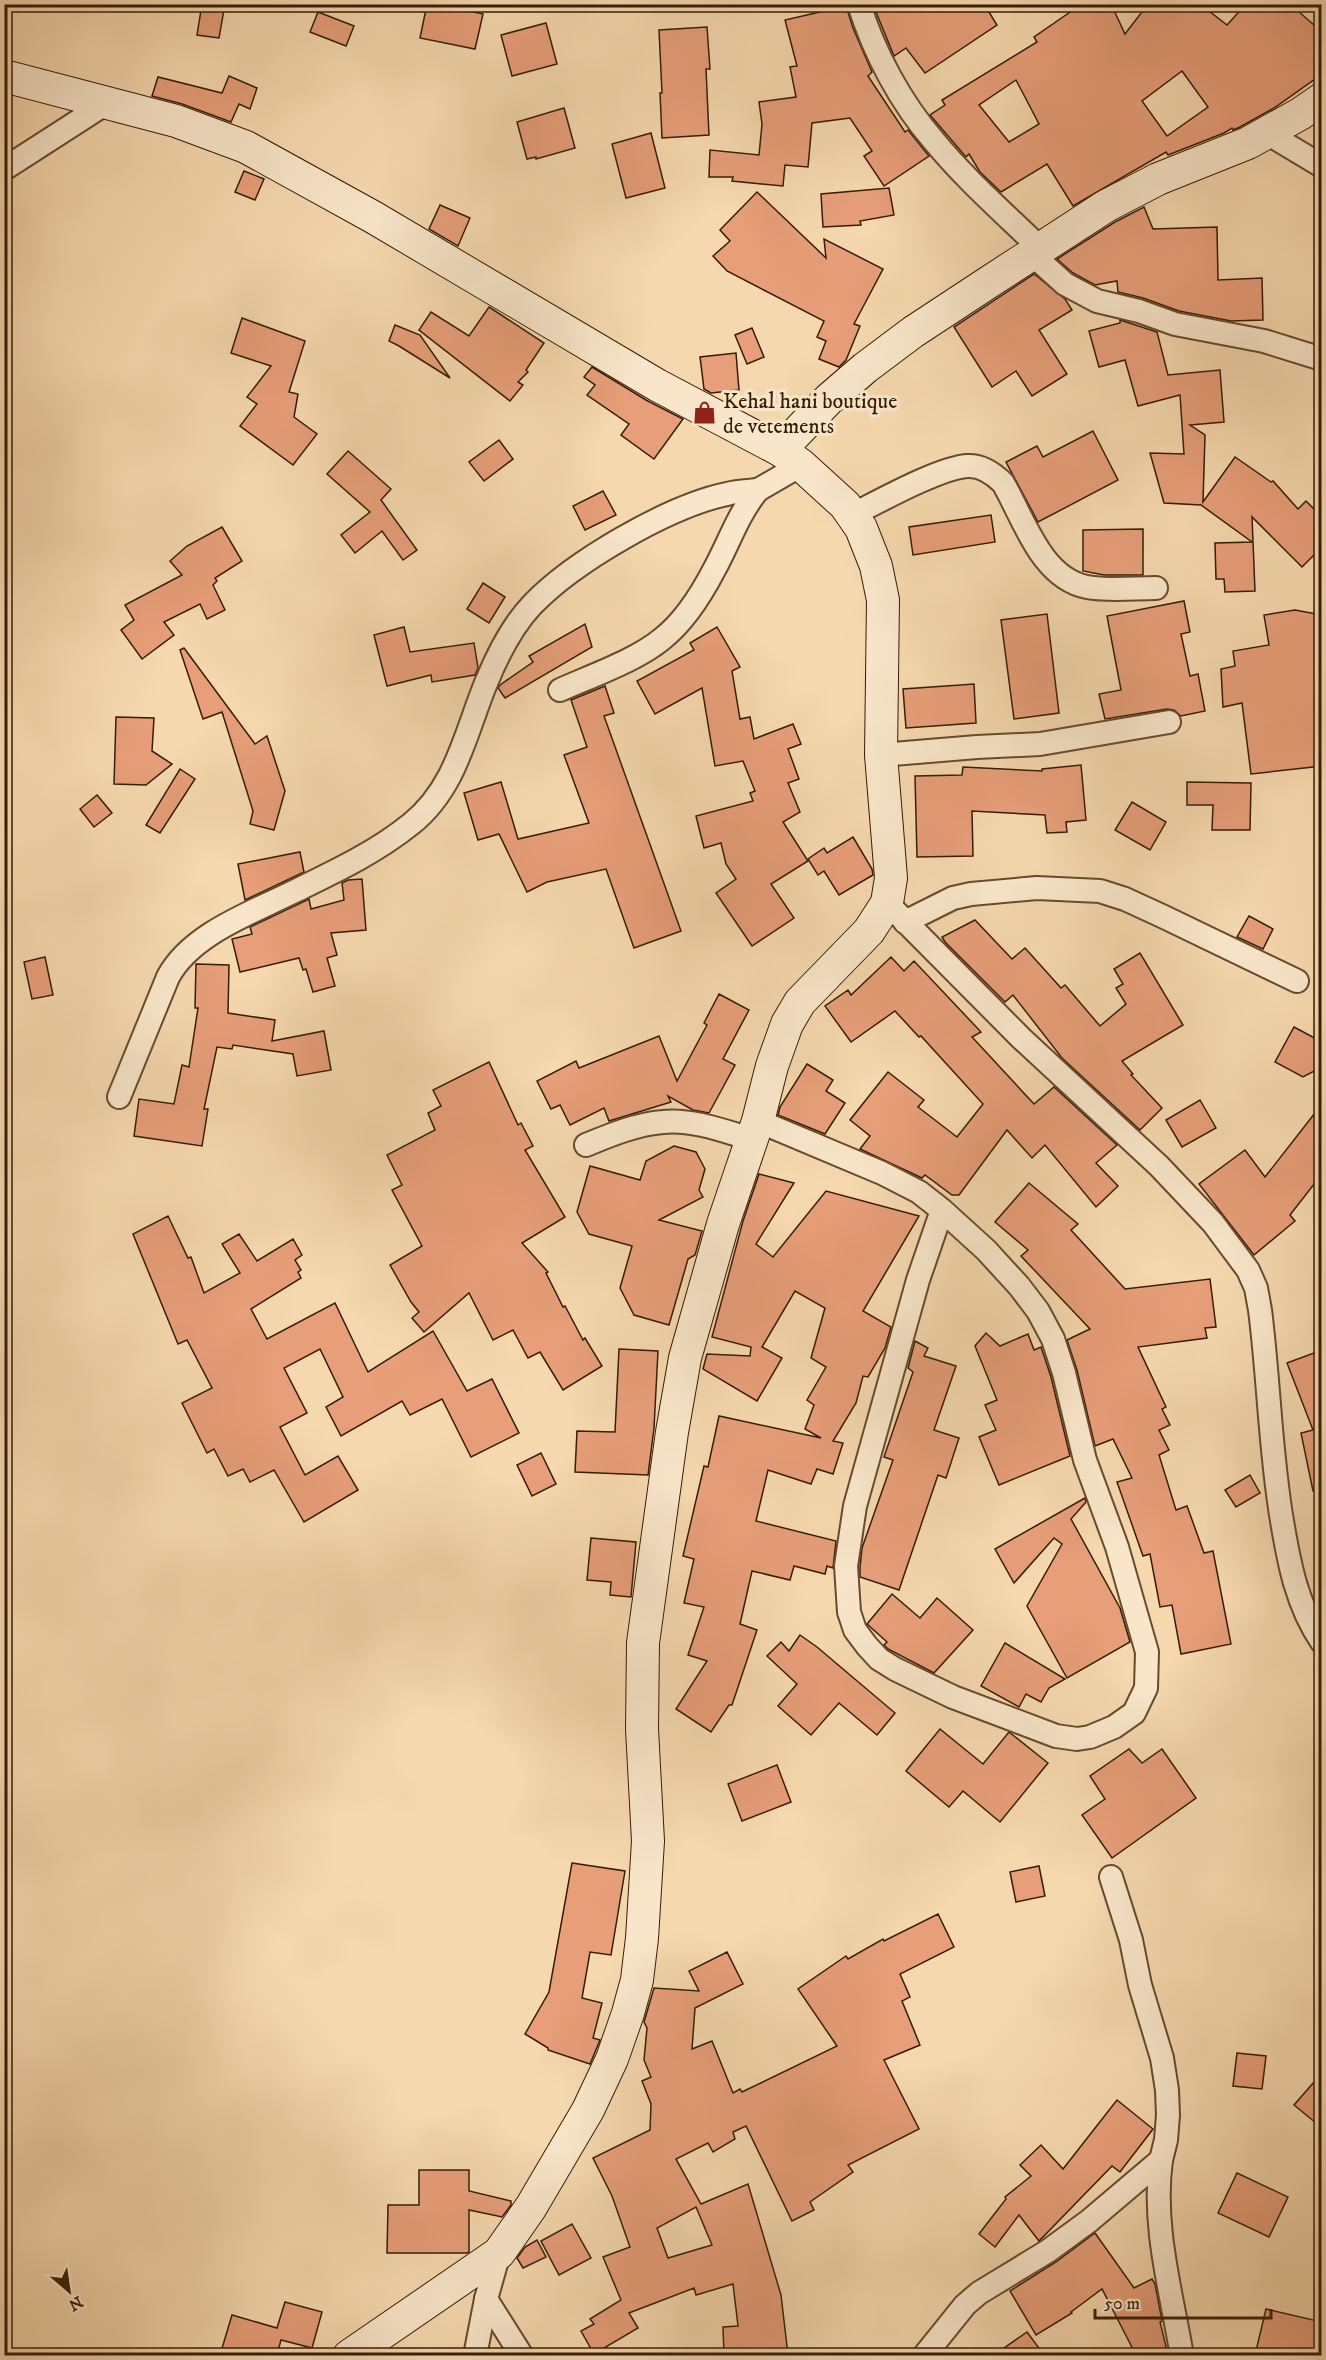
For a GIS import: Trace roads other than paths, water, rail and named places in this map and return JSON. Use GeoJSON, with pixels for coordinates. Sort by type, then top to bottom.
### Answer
{"type":"FeatureCollection","features":[{"type":"Feature","properties":{"kind":"street"},"geometry":{"type":"LineString","coordinates":[[859,4],[884,63],[919,123],[1065,284],[1097,301],[1139,311],[1175,324],[1264,342],[1322,359]]}},
{"type":"Feature","properties":{"kind":"street"},"geometry":{"type":"LineString","coordinates":[[4,76],[176,121],[246,147],[657,385],[791,457],[844,505],[870,546],[883,600],[881,755],[896,912],[1021,1038],[1159,1166],[1213,1223],[1248,1270],[1256,1288],[1260,1310],[1271,1451],[1289,1568],[1312,1628],[1322,1642]]}},
{"type":"Feature","properties":{"kind":"street"},"geometry":{"type":"LineString","coordinates":[[560,690],[643,651],[670,632],[700,595],[740,517],[758,490],[791,457],[829,399],[865,368],[913,332],[1106,206],[1158,179],[1248,143],[1322,99]]}},
{"type":"Feature","properties":{"kind":"street"},"geometry":{"type":"LineString","coordinates":[[4,169],[108,102]]}},
{"type":"Feature","properties":{"kind":"street"},"geometry":{"type":"LineString","coordinates":[[1267,133],[1322,166]]}},
{"type":"Feature","properties":{"kind":"street"},"geometry":{"type":"LineString","coordinates":[[852,515],[886,497],[949,471],[966,466],[978,467],[988,471],[1003,483],[1033,539],[1054,570],[1070,582],[1089,588],[1156,588]]}},
{"type":"Feature","properties":{"kind":"street"},"geometry":{"type":"LineString","coordinates":[[119,1097],[168,977],[184,954],[201,940],[235,921],[353,862],[391,839],[432,805],[453,772],[486,682],[500,652],[517,623],[558,580],[622,540],[673,513],[728,493],[758,490]]}},
{"type":"Feature","properties":{"kind":"street"},"geometry":{"type":"LineString","coordinates":[[881,755],[1040,744],[1169,722]]}},
{"type":"Feature","properties":{"kind":"street"},"geometry":{"type":"LineString","coordinates":[[475,2355],[486,2299],[499,2253],[531,2207],[588,2110],[612,2059],[637,1980],[648,1840],[642,1729],[643,1643],[672,1432],[685,1358],[720,1234],[755,1130],[772,1066],[787,1024],[795,1009],[812,988],[869,931],[896,912],[928,908],[971,894],[1037,888],[1100,891],[1162,916],[1297,981]]}},
{"type":"Feature","properties":{"kind":"street"},"geometry":{"type":"LineString","coordinates":[[586,1145],[664,1122],[755,1130],[882,1173],[919,1192],[942,1210],[986,1250],[1019,1286],[1038,1311],[1053,1339],[1064,1373],[1085,1460],[1117,1547],[1147,1652],[1146,1688],[1134,1713],[1103,1733],[1090,1737],[1077,1739],[1056,1736],[953,1697],[896,1669],[879,1659],[867,1646],[855,1630],[849,1612],[846,1566],[855,1506],[918,1280],[942,1210]]}},
{"type":"Feature","properties":{"kind":"street"},"geometry":{"type":"LineString","coordinates":[[1111,1877],[1131,1940],[1140,1985],[1162,2058],[1167,2090],[1166,2140],[1157,2184],[1161,2239],[1182,2355]]}},
{"type":"Feature","properties":{"kind":"street"},"geometry":{"type":"LineString","coordinates":[[924,2355],[965,2305],[979,2293],[1048,2251],[1089,2221],[1161,2160]]}},
{"type":"Feature","properties":{"kind":"street"},"geometry":{"type":"LineString","coordinates":[[349,2355],[499,2253]]}},
{"type":"Feature","properties":{"kind":"street"},"geometry":{"type":"LineString","coordinates":[[486,2299],[522,2355]]}},
{"type":"Feature","properties":{"kind":"place","name":"Kehal hani boutique de vetements"},"geometry":{"type":"Point","coordinates":[705,413]}}]}
